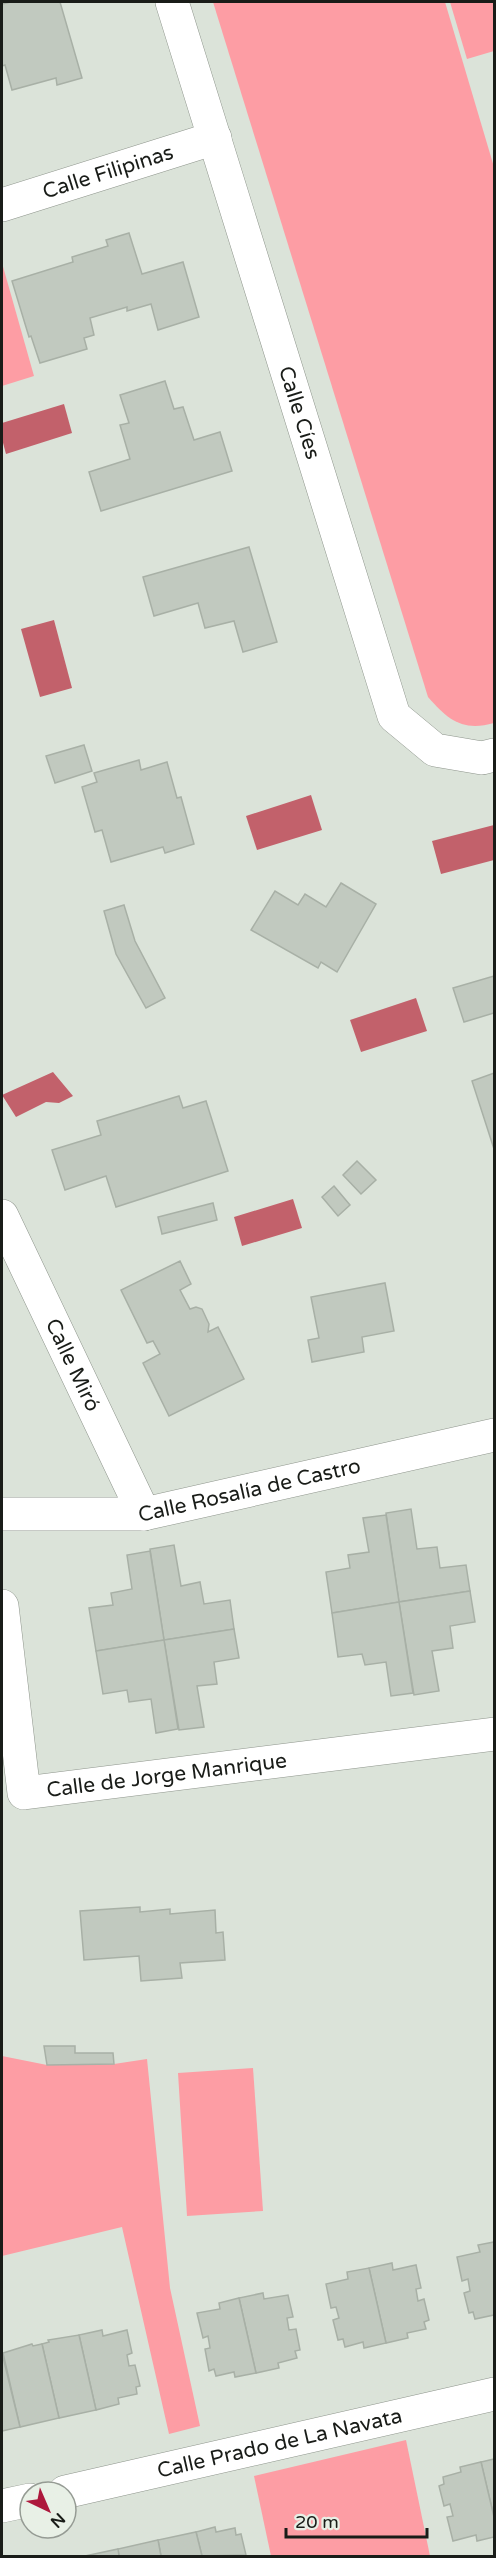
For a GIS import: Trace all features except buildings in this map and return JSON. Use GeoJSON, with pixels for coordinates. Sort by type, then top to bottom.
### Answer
{"type":"FeatureCollection","features":[{"type":"Feature","properties":{"kind":"street","name":"Calle Cíes"},"geometry":{"type":"LineString","coordinates":[[172,2],[394,716],[435,750],[482,758],[495,755]]}},
{"type":"Feature","properties":{"kind":"street","name":"Calle Filipinas"},"geometry":{"type":"LineString","coordinates":[[2,205],[215,138]]}},
{"type":"Feature","properties":{"kind":"street","name":"Calle Miró"},"geometry":{"type":"LineString","coordinates":[[2,1216],[144,1514]]}},
{"type":"Feature","properties":{"kind":"street","name":"Calle Rosalía de Castro"},"geometry":{"type":"LineString","coordinates":[[2,1514],[144,1514],[495,1435]]}},
{"type":"Feature","properties":{"kind":"street","name":"Calle de Jorge Manrique"},"geometry":{"type":"LineString","coordinates":[[2,1606],[24,1793],[495,1734]]}},
{"type":"Feature","properties":{"kind":"street","name":"Calle Prado de La Navata"},"geometry":{"type":"LineString","coordinates":[[78,2489],[495,2394]]}},
{"type":"Feature","properties":{"kind":"street"},"geometry":{"type":"LineString","coordinates":[[2,2506],[18,2503]]}},
{"type":"Feature","properties":{"kind":"shaded area"},"geometry":{"type":"Polygon","coordinates":[[[213,2],[445,2],[494,167],[494,723],[473,726],[457,722],[442,712],[428,697],[213,2]]]}},
{"type":"Feature","properties":{"kind":"shaded area"},"geometry":{"type":"Polygon","coordinates":[[[450,2],[494,2],[494,51],[467,59],[450,2]]]}},
{"type":"Feature","properties":{"kind":"shaded area"},"geometry":{"type":"Polygon","coordinates":[[[2,263],[34,376],[2,386],[2,263]]]}},
{"type":"Feature","properties":{"kind":"shaded area"},"geometry":{"type":"Polygon","coordinates":[[[64,404],[72,433],[6,454],[2,439],[2,423],[64,404]]]}},
{"type":"Feature","properties":{"kind":"shaded area"},"geometry":{"type":"Polygon","coordinates":[[[54,620],[72,688],[40,697],[21,629],[54,620]]]}},
{"type":"Feature","properties":{"kind":"shaded area"},"geometry":{"type":"Polygon","coordinates":[[[311,795],[322,830],[257,850],[246,816],[311,795]]]}},
{"type":"Feature","properties":{"kind":"shaded area"},"geometry":{"type":"Polygon","coordinates":[[[494,825],[494,860],[441,874],[432,841],[494,825]]]}},
{"type":"Feature","properties":{"kind":"shaded area"},"geometry":{"type":"Polygon","coordinates":[[[416,998],[427,1031],[361,1052],[350,1020],[416,998]]]}},
{"type":"Feature","properties":{"kind":"shaded area"},"geometry":{"type":"Polygon","coordinates":[[[53,1072],[73,1096],[59,1103],[46,1102],[16,1117],[2,1095],[53,1072]]]}},
{"type":"Feature","properties":{"kind":"shaded area"},"geometry":{"type":"Polygon","coordinates":[[[293,1199],[302,1228],[242,1246],[234,1217],[293,1199]]]}},
{"type":"Feature","properties":{"kind":"shaded area"},"geometry":{"type":"Polygon","coordinates":[[[2,2056],[47,2065],[114,2064],[147,2059],[170,2288],[200,2426],[169,2434],[122,2227],[2,2256],[2,2056]]]}},
{"type":"Feature","properties":{"kind":"shaded area"},"geometry":{"type":"Polygon","coordinates":[[[253,2068],[263,2211],[187,2216],[178,2073],[253,2068]]]}},
{"type":"Feature","properties":{"kind":"shaded area"},"geometry":{"type":"Polygon","coordinates":[[[406,2440],[430,2556],[271,2556],[254,2476],[406,2440]]]}}]}
